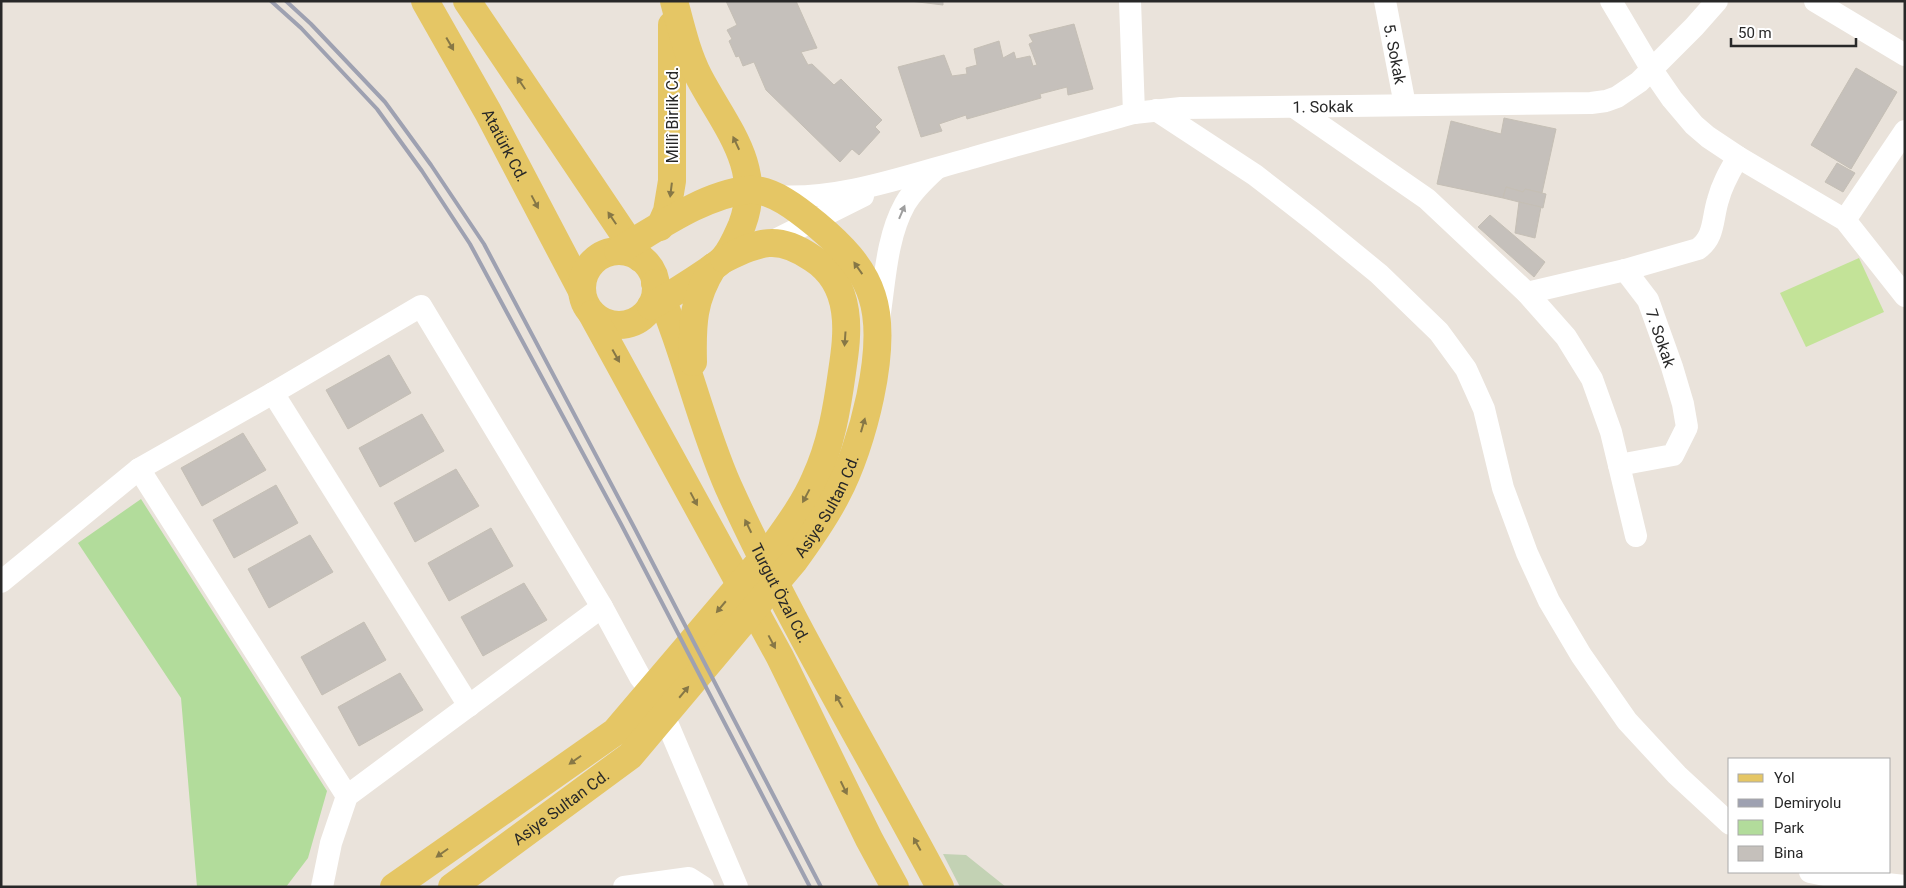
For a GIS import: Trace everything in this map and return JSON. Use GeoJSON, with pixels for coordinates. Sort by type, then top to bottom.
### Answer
{"type":"FeatureCollection","features":[{"type":"Feature","properties":{"kind":"main road","name":"Atatürk Cd."},"geometry":{"type":"LineString","coordinates":[[426,1],[488,112],[587,303]]}},
{"type":"Feature","properties":{"kind":"main road"},"geometry":{"type":"LineString","coordinates":[[467,1],[629,251],[649,266],[656,296],[647,312],[638,320],[627,324],[614,325],[603,322],[587,303],[583,278],[588,268],[596,259],[606,253],[629,251],[660,227],[731,192],[761,193]]}},
{"type":"Feature","properties":{"kind":"main road","name":"Millî Birlik Cd."},"geometry":{"type":"LineString","coordinates":[[674,1],[688,50],[698,76],[734,139],[746,168],[761,193]]}},
{"type":"Feature","properties":{"kind":"main road","name":"Millî Birlik Cd."},"geometry":{"type":"LineString","coordinates":[[660,227],[669,203],[672,181],[671,92],[674,1]]}},
{"type":"Feature","properties":{"kind":"main road"},"geometry":{"type":"LineString","coordinates":[[694,388],[694,318],[701,290],[739,232],[746,215],[761,193]]}},
{"type":"Feature","properties":{"kind":"main road","name":"Asiye Sultan Cd."},"geometry":{"type":"LineString","coordinates":[[394,887],[615,732],[785,552],[826,515],[848,471],[866,411],[873,377],[878,328],[876,312],[872,296],[860,269],[837,244],[761,193]]}},
{"type":"Feature","properties":{"kind":"main road","name":"Asiye Sultan Cd."},"geometry":{"type":"LineString","coordinates":[[656,296],[744,249],[771,242],[788,244],[806,222]]}},
{"type":"Feature","properties":{"kind":"main road","name":"Asiye Sultan Cd."},"geometry":{"type":"LineString","coordinates":[[452,887],[630,756],[785,552],[804,500],[816,479],[834,420],[844,356],[846,326],[842,295],[806,222]]}},
{"type":"Feature","properties":{"kind":"main road","name":"Turgut Özal Cd."},"geometry":{"type":"LineString","coordinates":[[656,296],[694,388],[716,454],[748,527],[805,638],[940,887]]}},
{"type":"Feature","properties":{"kind":"main road","name":"Turgut Özal Cd."},"geometry":{"type":"LineString","coordinates":[[587,303],[780,657],[869,839],[895,887]]}},
{"type":"Feature","properties":{"kind":"street"},"geometry":{"type":"LineString","coordinates":[[1130,1],[1134,113]]}},
{"type":"Feature","properties":{"kind":"street","name":"5. Sokak"},"geometry":{"type":"LineString","coordinates":[[1384,1],[1405,105]]}},
{"type":"Feature","properties":{"kind":"street"},"geometry":{"type":"LineString","coordinates":[[1612,1],[1652,70],[1672,99],[1694,125],[1738,157],[1845,220],[1905,296]]}},
{"type":"Feature","properties":{"kind":"street","name":"1. Sokak"},"geometry":{"type":"LineString","coordinates":[[806,222],[897,179],[1134,113],[1181,108],[1598,102],[1617,97],[1652,70],[1717,1]]}},
{"type":"Feature","properties":{"kind":"street"},"geometry":{"type":"LineString","coordinates":[[1815,1],[1905,55]]}},
{"type":"Feature","properties":{"kind":"street"},"geometry":{"type":"LineString","coordinates":[[1294,106],[1427,199],[1527,293],[1566,338],[1592,379],[1611,432],[1636,536]]}},
{"type":"Feature","properties":{"kind":"street"},"geometry":{"type":"LineString","coordinates":[[1156,110],[1255,175],[1306,214],[1379,274],[1439,332],[1466,368],[1484,409],[1503,488],[1524,544],[1549,601],[1567,632],[1627,721],[1677,775],[1728,822]]}},
{"type":"Feature","properties":{"kind":"street"},"geometry":{"type":"LineString","coordinates":[[1845,220],[1905,131]]}},
{"type":"Feature","properties":{"kind":"street"},"geometry":{"type":"LineString","coordinates":[[1527,293],[1625,270],[1698,249],[1707,243],[1718,200],[1726,178],[1738,157]]}},
{"type":"Feature","properties":{"kind":"street"},"geometry":{"type":"LineString","coordinates":[[878,328],[890,251],[899,220],[915,190],[938,168]]}},
{"type":"Feature","properties":{"kind":"street","name":"7. Sokak"},"geometry":{"type":"LineString","coordinates":[[1619,465],[1673,455],[1687,427],[1672,367],[1648,300],[1625,270]]}},
{"type":"Feature","properties":{"kind":"street"},"geometry":{"type":"LineString","coordinates":[[1,582],[139,469],[421,306],[602,607],[640,677],[657,699],[737,887]]}},
{"type":"Feature","properties":{"kind":"street"},"geometry":{"type":"LineString","coordinates":[[273,393],[469,706]]}},
{"type":"Feature","properties":{"kind":"street"},"geometry":{"type":"LineString","coordinates":[[139,469],[347,796]]}},
{"type":"Feature","properties":{"kind":"street"},"geometry":{"type":"LineString","coordinates":[[322,887],[331,843],[347,796],[602,607]]}},
{"type":"Feature","properties":{"kind":"street"},"geometry":{"type":"LineString","coordinates":[[1815,873],[1849,880],[1905,886]]}},
{"type":"Feature","properties":{"kind":"street"},"geometry":{"type":"LineString","coordinates":[[624,887],[688,878],[703,887]]}},
{"type":"Feature","properties":{"kind":"green space"},"geometry":{"type":"Polygon","coordinates":[[[1859,258],[1884,312],[1806,347],[1780,293],[1859,258]]]}},
{"type":"Feature","properties":{"kind":"green space"},"geometry":{"type":"Polygon","coordinates":[[[141,499],[327,791],[308,858],[286,887],[197,887],[181,698],[78,543],[141,499]]]}},
{"type":"Feature","properties":{"kind":"green space"},"geometry":{"type":"Polygon","coordinates":[[[943,854],[966,855],[1006,887],[960,887],[943,854]]]}},
{"type":"Feature","properties":{"kind":"building"},"geometry":{"type":"Polygon","coordinates":[[[726,1],[796,1],[817,48],[801,52],[808,65],[812,64],[834,85],[841,79],[882,120],[875,127],[880,132],[859,155],[852,149],[840,162],[766,90],[754,62],[743,66],[739,56],[736,57],[729,41],[732,39],[727,30],[737,25],[726,1]]]}},
{"type":"Feature","properties":{"kind":"building"},"geometry":{"type":"Polygon","coordinates":[[[910,1],[943,1],[943,5],[910,1]]]}},
{"type":"Feature","properties":{"kind":"building"},"geometry":{"type":"Polygon","coordinates":[[[1074,24],[1093,89],[1068,95],[1067,87],[1040,94],[1041,98],[967,119],[966,115],[939,124],[942,131],[921,137],[898,67],[944,55],[952,76],[967,74],[966,68],[977,65],[974,49],[999,41],[1003,58],[1014,52],[1016,59],[1030,56],[1033,66],[1037,65],[1029,44],[1033,42],[1029,35],[1074,24]]]}},
{"type":"Feature","properties":{"kind":"building"},"geometry":{"type":"Polygon","coordinates":[[[1856,68],[1897,92],[1851,169],[1811,145],[1856,68]]]}},
{"type":"Feature","properties":{"kind":"building"},"geometry":{"type":"Polygon","coordinates":[[[1504,118],[1556,129],[1542,193],[1525,189],[1523,192],[1506,187],[1503,198],[1437,184],[1451,121],[1501,134],[1504,118]]]}},
{"type":"Feature","properties":{"kind":"building"},"geometry":{"type":"Polygon","coordinates":[[[1837,163],[1855,173],[1843,192],[1825,182],[1837,163]]]}},
{"type":"Feature","properties":{"kind":"building"},"geometry":{"type":"Polygon","coordinates":[[[1506,187],[1523,192],[1525,189],[1546,194],[1543,208],[1503,198],[1506,187]]]}},
{"type":"Feature","properties":{"kind":"building"},"geometry":{"type":"Polygon","coordinates":[[[1519,202],[1541,207],[1535,238],[1515,233],[1519,202]]]}},
{"type":"Feature","properties":{"kind":"building"},"geometry":{"type":"Polygon","coordinates":[[[1490,215],[1545,262],[1534,277],[1478,227],[1490,215]]]}},
{"type":"Feature","properties":{"kind":"building"},"geometry":{"type":"Polygon","coordinates":[[[389,355],[411,393],[348,429],[326,390],[389,355]]]}},
{"type":"Feature","properties":{"kind":"building"},"geometry":{"type":"Polygon","coordinates":[[[422,414],[444,451],[380,487],[359,448],[422,414]]]}},
{"type":"Feature","properties":{"kind":"building"},"geometry":{"type":"Polygon","coordinates":[[[243,433],[266,470],[202,506],[181,468],[243,433]]]}},
{"type":"Feature","properties":{"kind":"building"},"geometry":{"type":"Polygon","coordinates":[[[456,469],[479,506],[415,542],[394,503],[456,469]]]}},
{"type":"Feature","properties":{"kind":"building"},"geometry":{"type":"Polygon","coordinates":[[[276,485],[298,523],[234,558],[213,520],[276,485]]]}},
{"type":"Feature","properties":{"kind":"building"},"geometry":{"type":"Polygon","coordinates":[[[491,528],[513,566],[449,601],[428,563],[491,528]]]}},
{"type":"Feature","properties":{"kind":"building"},"geometry":{"type":"Polygon","coordinates":[[[310,535],[333,572],[269,608],[248,569],[310,535]]]}},
{"type":"Feature","properties":{"kind":"building"},"geometry":{"type":"Polygon","coordinates":[[[524,583],[547,620],[483,656],[461,617],[524,583]]]}},
{"type":"Feature","properties":{"kind":"building"},"geometry":{"type":"Polygon","coordinates":[[[364,622],[386,660],[322,695],[301,657],[364,622]]]}},
{"type":"Feature","properties":{"kind":"building"},"geometry":{"type":"Polygon","coordinates":[[[400,673],[423,710],[359,746],[338,707],[400,673]]]}},
{"type":"Feature","properties":{"kind":"railway"},"geometry":{"type":"LineString","coordinates":[[271,1],[301,28],[377,109],[422,171],[470,244],[621,524],[810,887]]}},
{"type":"Feature","properties":{"kind":"railway"},"geometry":{"type":"LineString","coordinates":[[286,1],[311,24],[385,102],[431,165],[484,244],[821,887]]}}]}
